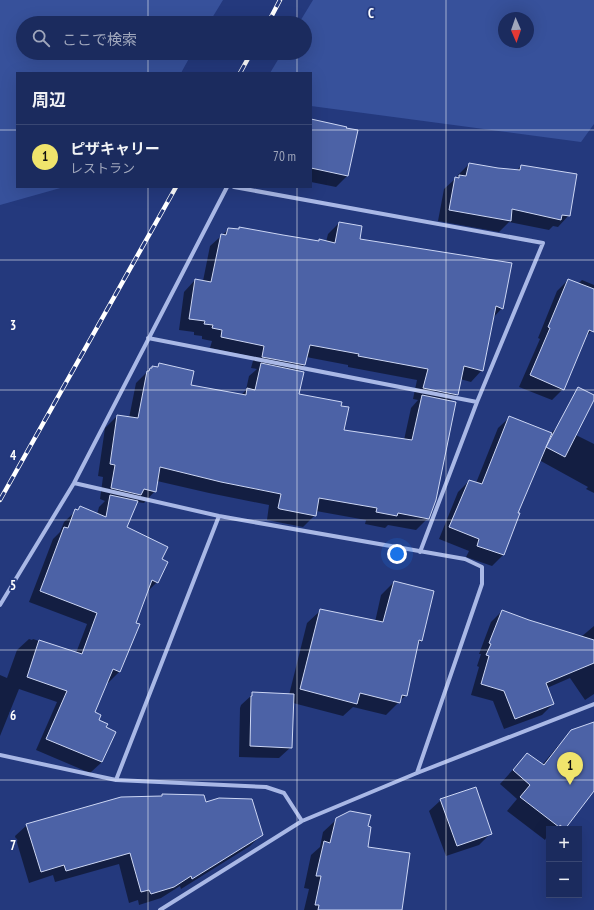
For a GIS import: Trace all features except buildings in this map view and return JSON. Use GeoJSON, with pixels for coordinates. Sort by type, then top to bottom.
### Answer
{"type":"FeatureCollection","features":[{"type":"Feature","properties":{"kind":"street"},"geometry":{"type":"LineString","coordinates":[[0,605],[74,483],[226,188]]}},
{"type":"Feature","properties":{"kind":"street"},"geometry":{"type":"LineString","coordinates":[[240,188],[543,243],[477,402],[420,552]]}},
{"type":"Feature","properties":{"kind":"street"},"geometry":{"type":"LineString","coordinates":[[148,338],[477,402]]}},
{"type":"Feature","properties":{"kind":"street"},"geometry":{"type":"LineString","coordinates":[[74,483],[219,516],[465,560],[482,567],[482,584],[417,772]]}},
{"type":"Feature","properties":{"kind":"street"},"geometry":{"type":"LineString","coordinates":[[116,780],[219,516]]}},
{"type":"Feature","properties":{"kind":"street"},"geometry":{"type":"LineString","coordinates":[[160,910],[302,821],[417,772],[594,704]]}},
{"type":"Feature","properties":{"kind":"street"},"geometry":{"type":"LineString","coordinates":[[0,755],[116,780],[266,787],[284,793],[302,821]]}},
{"type":"Feature","properties":{"kind":"shaded area"},"geometry":{"type":"Polygon","coordinates":[[[0,0],[223,0],[213,16],[16,16],[16,60],[188,60],[182,72],[16,72],[16,188],[60,188],[0,205],[0,0]]]}},
{"type":"Feature","properties":{"kind":"shaded area"},"geometry":{"type":"Polygon","coordinates":[[[313,0],[594,0],[594,124],[581,142],[312,106],[312,72],[271,72],[278,60],[312,60],[312,16],[303,16],[313,0]]]}},
{"type":"Feature","properties":{"kind":"railway"},"geometry":{"type":"LineString","coordinates":[[272,16],[280,0]]}},
{"type":"Feature","properties":{"kind":"railway"},"geometry":{"type":"LineString","coordinates":[[241,72],[247,60]]}},
{"type":"Feature","properties":{"kind":"railway"},"geometry":{"type":"LineString","coordinates":[[0,500],[175,188]]}},
{"type":"Feature","properties":{"kind":"place","name":"ピザキャリー"},"geometry":{"type":"Point","coordinates":[570,785]}}]}
